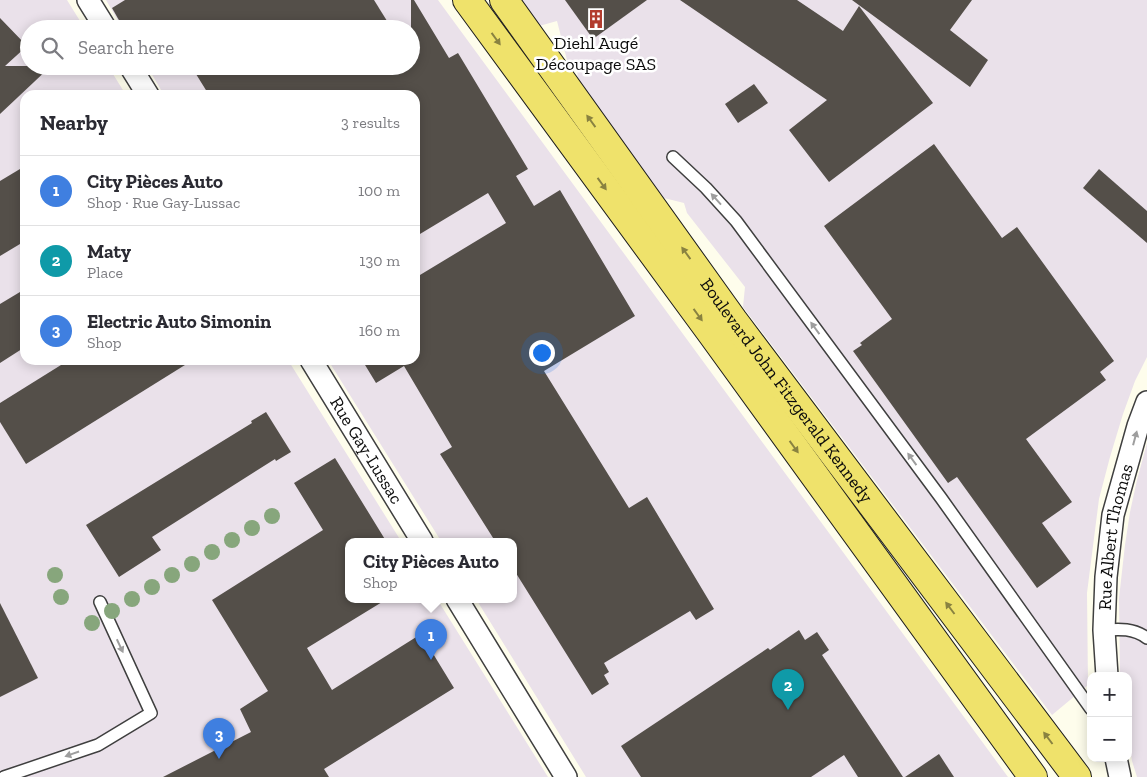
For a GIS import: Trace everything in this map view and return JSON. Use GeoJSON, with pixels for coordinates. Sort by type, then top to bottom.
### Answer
{"type":"FeatureCollection","features":[{"type":"Feature","properties":{"kind":"main road","name":"Boulevard John Fitzgerald Kennedy"},"geometry":{"type":"LineString","coordinates":[[467,0],[712,334],[1032,777]]}},
{"type":"Feature","properties":{"kind":"main road","name":"Boulevard John Fitzgerald Kennedy"},"geometry":{"type":"LineString","coordinates":[[504,0],[733,320],[1077,777]]}},
{"type":"Feature","properties":{"kind":"street"},"geometry":{"type":"LineString","coordinates":[[88,0],[100,20]]}},
{"type":"Feature","properties":{"kind":"street"},"geometry":{"type":"LineString","coordinates":[[136,75],[145,90]]}},
{"type":"Feature","properties":{"kind":"street","name":"Rue Gay-Lussac"},"geometry":{"type":"LineString","coordinates":[[314,365],[420,538]]}},
{"type":"Feature","properties":{"kind":"street","name":"Rue Albert Thomas"},"geometry":{"type":"LineString","coordinates":[[1107,672],[1104,630],[1106,578],[1114,515],[1138,426],[1147,402]]}},
{"type":"Feature","properties":{"kind":"street"},"geometry":{"type":"LineString","coordinates":[[459,603],[566,777]]}},
{"type":"Feature","properties":{"kind":"street"},"geometry":{"type":"LineString","coordinates":[[1117,762],[1120,777]]}},
{"type":"Feature","properties":{"kind":"lane"},"geometry":{"type":"LineString","coordinates":[[673,157],[706,188],[736,221],[941,498],[1087,703]]}},
{"type":"Feature","properties":{"kind":"lane"},"geometry":{"type":"LineString","coordinates":[[4,777],[98,746],[151,713],[100,602]]}},
{"type":"Feature","properties":{"kind":"lane"},"geometry":{"type":"LineString","coordinates":[[1104,630],[1139,632],[1147,638]]}},
{"type":"Feature","properties":{"kind":"shaded area"},"geometry":{"type":"Polygon","coordinates":[[[0,0],[67,0],[79,20],[20,20],[20,75],[114,75],[123,90],[20,90],[20,365],[291,365],[399,538],[345,538],[345,603],[439,603],[548,777],[0,777],[0,0]]]}},
{"type":"Feature","properties":{"kind":"shaded area"},"geometry":{"type":"Polygon","coordinates":[[[106,0],[438,0],[1008,777],[586,777],[478,603],[517,603],[517,538],[439,538],[331,365],[420,365],[420,90],[161,90],[152,75],[420,75],[420,20],[118,20],[106,0]]]}},
{"type":"Feature","properties":{"kind":"shaded area"},"geometry":{"type":"Polygon","coordinates":[[[520,0],[1147,0],[1147,357],[1135,381],[1123,414],[1099,499],[1087,593],[1087,686],[1052,715],[743,307],[745,287],[687,213],[684,203],[664,198],[578,81],[577,69],[567,60],[557,21],[539,26],[520,0]]]}},
{"type":"Feature","properties":{"kind":"shaded area"},"geometry":{"type":"Polygon","coordinates":[[[1147,443],[1147,777],[1137,777],[1132,761],[1132,672],[1120,672],[1119,598],[1130,512],[1147,443]]]}},
{"type":"Feature","properties":{"kind":"building"},"geometry":{"type":"Polygon","coordinates":[[[125,0],[374,0],[386,20],[119,20],[112,8],[125,0]]]}},
{"type":"Feature","properties":{"kind":"building"},"geometry":{"type":"Polygon","coordinates":[[[411,0],[414,0],[449,58],[458,53],[528,169],[516,176],[534,206],[560,190],[635,316],[544,371],[629,508],[647,497],[714,609],[696,620],[690,611],[604,663],[609,672],[604,675],[609,684],[592,695],[517,575],[517,538],[493,538],[440,454],[452,447],[404,366],[376,383],[365,365],[420,365],[420,275],[506,223],[488,193],[420,234],[420,90],[206,90],[197,75],[420,75],[420,20],[411,20],[411,0]]]}},
{"type":"Feature","properties":{"kind":"building","name":"Diehl Augé Découpage SAS"},"geometry":{"type":"Polygon","coordinates":[[[565,0],[647,0],[593,39],[565,0]]]}},
{"type":"Feature","properties":{"kind":"building"},"geometry":{"type":"Polygon","coordinates":[[[680,0],[797,0],[843,31],[859,6],[933,103],[829,182],[789,130],[827,100],[680,0]]]}},
{"type":"Feature","properties":{"kind":"building"},"geometry":{"type":"Polygon","coordinates":[[[852,0],[972,0],[950,30],[988,60],[970,87],[852,0]]]}},
{"type":"Feature","properties":{"kind":"building"},"geometry":{"type":"Polygon","coordinates":[[[0,18],[20,39],[20,52],[5,66],[20,66],[20,75],[41,75],[26,90],[20,90],[20,95],[0,114],[0,18]]]}},
{"type":"Feature","properties":{"kind":"building"},"geometry":{"type":"Polygon","coordinates":[[[754,84],[768,103],[738,123],[725,104],[754,84]]]}},
{"type":"Feature","properties":{"kind":"building"},"geometry":{"type":"Polygon","coordinates":[[[934,144],[1002,238],[1017,227],[1114,361],[1100,372],[1106,380],[1026,439],[1072,502],[1042,523],[1071,563],[1037,588],[957,477],[948,483],[853,351],[862,345],[860,343],[892,319],[824,226],[934,144]]]}},
{"type":"Feature","properties":{"kind":"building"},"geometry":{"type":"Polygon","coordinates":[[[20,169],[20,244],[0,256],[0,181],[20,169]]]}},
{"type":"Feature","properties":{"kind":"building"},"geometry":{"type":"Polygon","coordinates":[[[1099,169],[1147,211],[1147,243],[1083,188],[1099,169]]]}},
{"type":"Feature","properties":{"kind":"building"},"geometry":{"type":"Polygon","coordinates":[[[20,292],[20,350],[0,363],[0,304],[20,292]]]}},
{"type":"Feature","properties":{"kind":"building"},"geometry":{"type":"Polygon","coordinates":[[[61,365],[185,365],[26,464],[0,422],[0,403],[61,365]]]}},
{"type":"Feature","properties":{"kind":"building"},"geometry":{"type":"Polygon","coordinates":[[[266,412],[291,452],[276,461],[275,459],[152,537],[161,550],[119,577],[86,525],[252,423],[251,421],[266,412]]]}},
{"type":"Feature","properties":{"kind":"building"},"geometry":{"type":"Polygon","coordinates":[[[335,458],[384,538],[345,538],[345,603],[380,603],[307,648],[332,690],[421,634],[454,688],[324,769],[329,777],[163,777],[251,732],[240,709],[268,691],[212,600],[323,530],[294,483],[335,458]]]}},
{"type":"Feature","properties":{"kind":"building"},"geometry":{"type":"Polygon","coordinates":[[[0,603],[38,678],[0,697],[0,603]]]}},
{"type":"Feature","properties":{"kind":"building"},"geometry":{"type":"Polygon","coordinates":[[[799,630],[805,640],[817,632],[829,650],[822,655],[903,777],[858,777],[844,755],[811,777],[641,777],[621,746],[768,648],[770,650],[799,630]]]}},
{"type":"Feature","properties":{"kind":"building"},"geometry":{"type":"Polygon","coordinates":[[[939,754],[954,777],[905,777],[939,754]]]}},
{"type":"Feature","properties":{"kind":"place","name":"Diehl Augé Découpage SAS"},"geometry":{"type":"Point","coordinates":[596,19]}},
{"type":"Feature","properties":{"kind":"place","name":"City Pièces Auto"},"geometry":{"type":"Point","coordinates":[431,660]}},
{"type":"Feature","properties":{"kind":"place","name":"Maty"},"geometry":{"type":"Point","coordinates":[788,710]}},
{"type":"Feature","properties":{"kind":"place","name":"Electric Auto Simonin"},"geometry":{"type":"Point","coordinates":[219,759]}}]}
